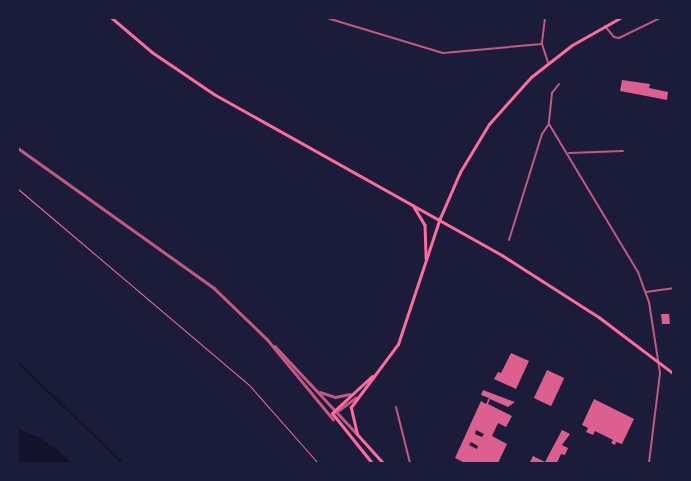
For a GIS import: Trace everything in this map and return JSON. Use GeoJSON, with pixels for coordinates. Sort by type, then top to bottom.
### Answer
{"type":"FeatureCollection","features":[{"type":"Feature","properties":{"kind":"main road"},"geometry":{"type":"LineString","coordinates":[[112,18],[152,52],[214,94],[440,218],[567,296],[673,373]]}},
{"type":"Feature","properties":{"kind":"main road"},"geometry":{"type":"LineString","coordinates":[[383,463],[357,434],[351,414],[355,398],[385,364],[408,322],[426,258],[440,218],[460,172],[489,124],[548,62],[605,25],[620,18]]}},
{"type":"Feature","properties":{"kind":"main road"},"geometry":{"type":"LineString","coordinates":[[413,204],[425,225],[426,258]]}},
{"type":"Feature","properties":{"kind":"main road"},"geometry":{"type":"LineString","coordinates":[[372,463],[333,419],[332,413],[350,394],[385,364]]}},
{"type":"Feature","properties":{"kind":"street"},"geometry":{"type":"LineString","coordinates":[[327,18],[443,53],[542,44]]}},
{"type":"Feature","properties":{"kind":"street"},"geometry":{"type":"LineString","coordinates":[[545,18],[542,44],[548,62]]}},
{"type":"Feature","properties":{"kind":"street"},"geometry":{"type":"LineString","coordinates":[[605,25],[614,37],[619,38],[660,18]]}},
{"type":"Feature","properties":{"kind":"street"},"geometry":{"type":"LineString","coordinates":[[509,240],[542,134],[549,124],[552,93],[559,84]]}},
{"type":"Feature","properties":{"kind":"street"},"geometry":{"type":"LineString","coordinates":[[549,124],[569,153],[638,272],[646,292],[659,362],[650,463]]}},
{"type":"Feature","properties":{"kind":"street"},"geometry":{"type":"LineString","coordinates":[[18,148],[214,288],[317,390],[357,434]]}},
{"type":"Feature","properties":{"kind":"street"},"geometry":{"type":"LineString","coordinates":[[569,153],[623,151]]}},
{"type":"Feature","properties":{"kind":"street"},"geometry":{"type":"LineString","coordinates":[[646,292],[673,288]]}},
{"type":"Feature","properties":{"kind":"street"},"geometry":{"type":"LineString","coordinates":[[267,339],[333,419]]}},
{"type":"Feature","properties":{"kind":"street"},"geometry":{"type":"LineString","coordinates":[[317,390],[334,397],[350,394]]}},
{"type":"Feature","properties":{"kind":"street"},"geometry":{"type":"LineString","coordinates":[[335,410],[355,398]]}},
{"type":"Feature","properties":{"kind":"street"},"geometry":{"type":"LineString","coordinates":[[396,407],[410,463]]}},
{"type":"Feature","properties":{"kind":"path"},"geometry":{"type":"LineString","coordinates":[[18,189],[250,386],[318,463]]}},
{"type":"Feature","properties":{"kind":"shaded area"},"geometry":{"type":"Polygon","coordinates":[[[18,429],[41,438],[73,463],[18,463],[18,429]]]}},
{"type":"Feature","properties":{"kind":"building"},"geometry":{"type":"Polygon","coordinates":[[[622,80],[650,84],[649,88],[668,92],[667,100],[620,91],[622,80]]]}},
{"type":"Feature","properties":{"kind":"building"},"geometry":{"type":"Polygon","coordinates":[[[661,314],[669,314],[670,324],[662,324],[661,314]]]}},
{"type":"Feature","properties":{"kind":"building"},"geometry":{"type":"Polygon","coordinates":[[[511,353],[529,361],[516,389],[494,379],[498,372],[501,373],[511,353]]]}},
{"type":"Feature","properties":{"kind":"building"},"geometry":{"type":"Polygon","coordinates":[[[547,370],[564,378],[551,406],[534,398],[547,370]]]}},
{"type":"Feature","properties":{"kind":"building"},"geometry":{"type":"Polygon","coordinates":[[[483,390],[515,402],[508,407],[490,399],[488,404],[512,416],[506,427],[498,423],[492,436],[507,444],[498,463],[465,463],[455,458],[481,401],[486,404],[489,398],[481,395],[483,390]],[[476,430],[475,434],[482,437],[484,434],[476,430]],[[471,442],[469,445],[477,449],[478,446],[471,442]]]}},
{"type":"Feature","properties":{"kind":"building"},"geometry":{"type":"Polygon","coordinates":[[[594,399],[634,419],[622,444],[616,442],[615,445],[611,443],[613,440],[595,431],[593,435],[586,432],[588,428],[582,425],[594,399]]]}},
{"type":"Feature","properties":{"kind":"building"},"geometry":{"type":"Polygon","coordinates":[[[562,430],[570,434],[562,445],[568,448],[565,455],[561,454],[557,463],[530,462],[533,456],[545,462],[562,430]]]}},
{"type":"Feature","properties":{"kind":"waterway"},"geometry":{"type":"LineString","coordinates":[[18,362],[123,463]]}}]}
